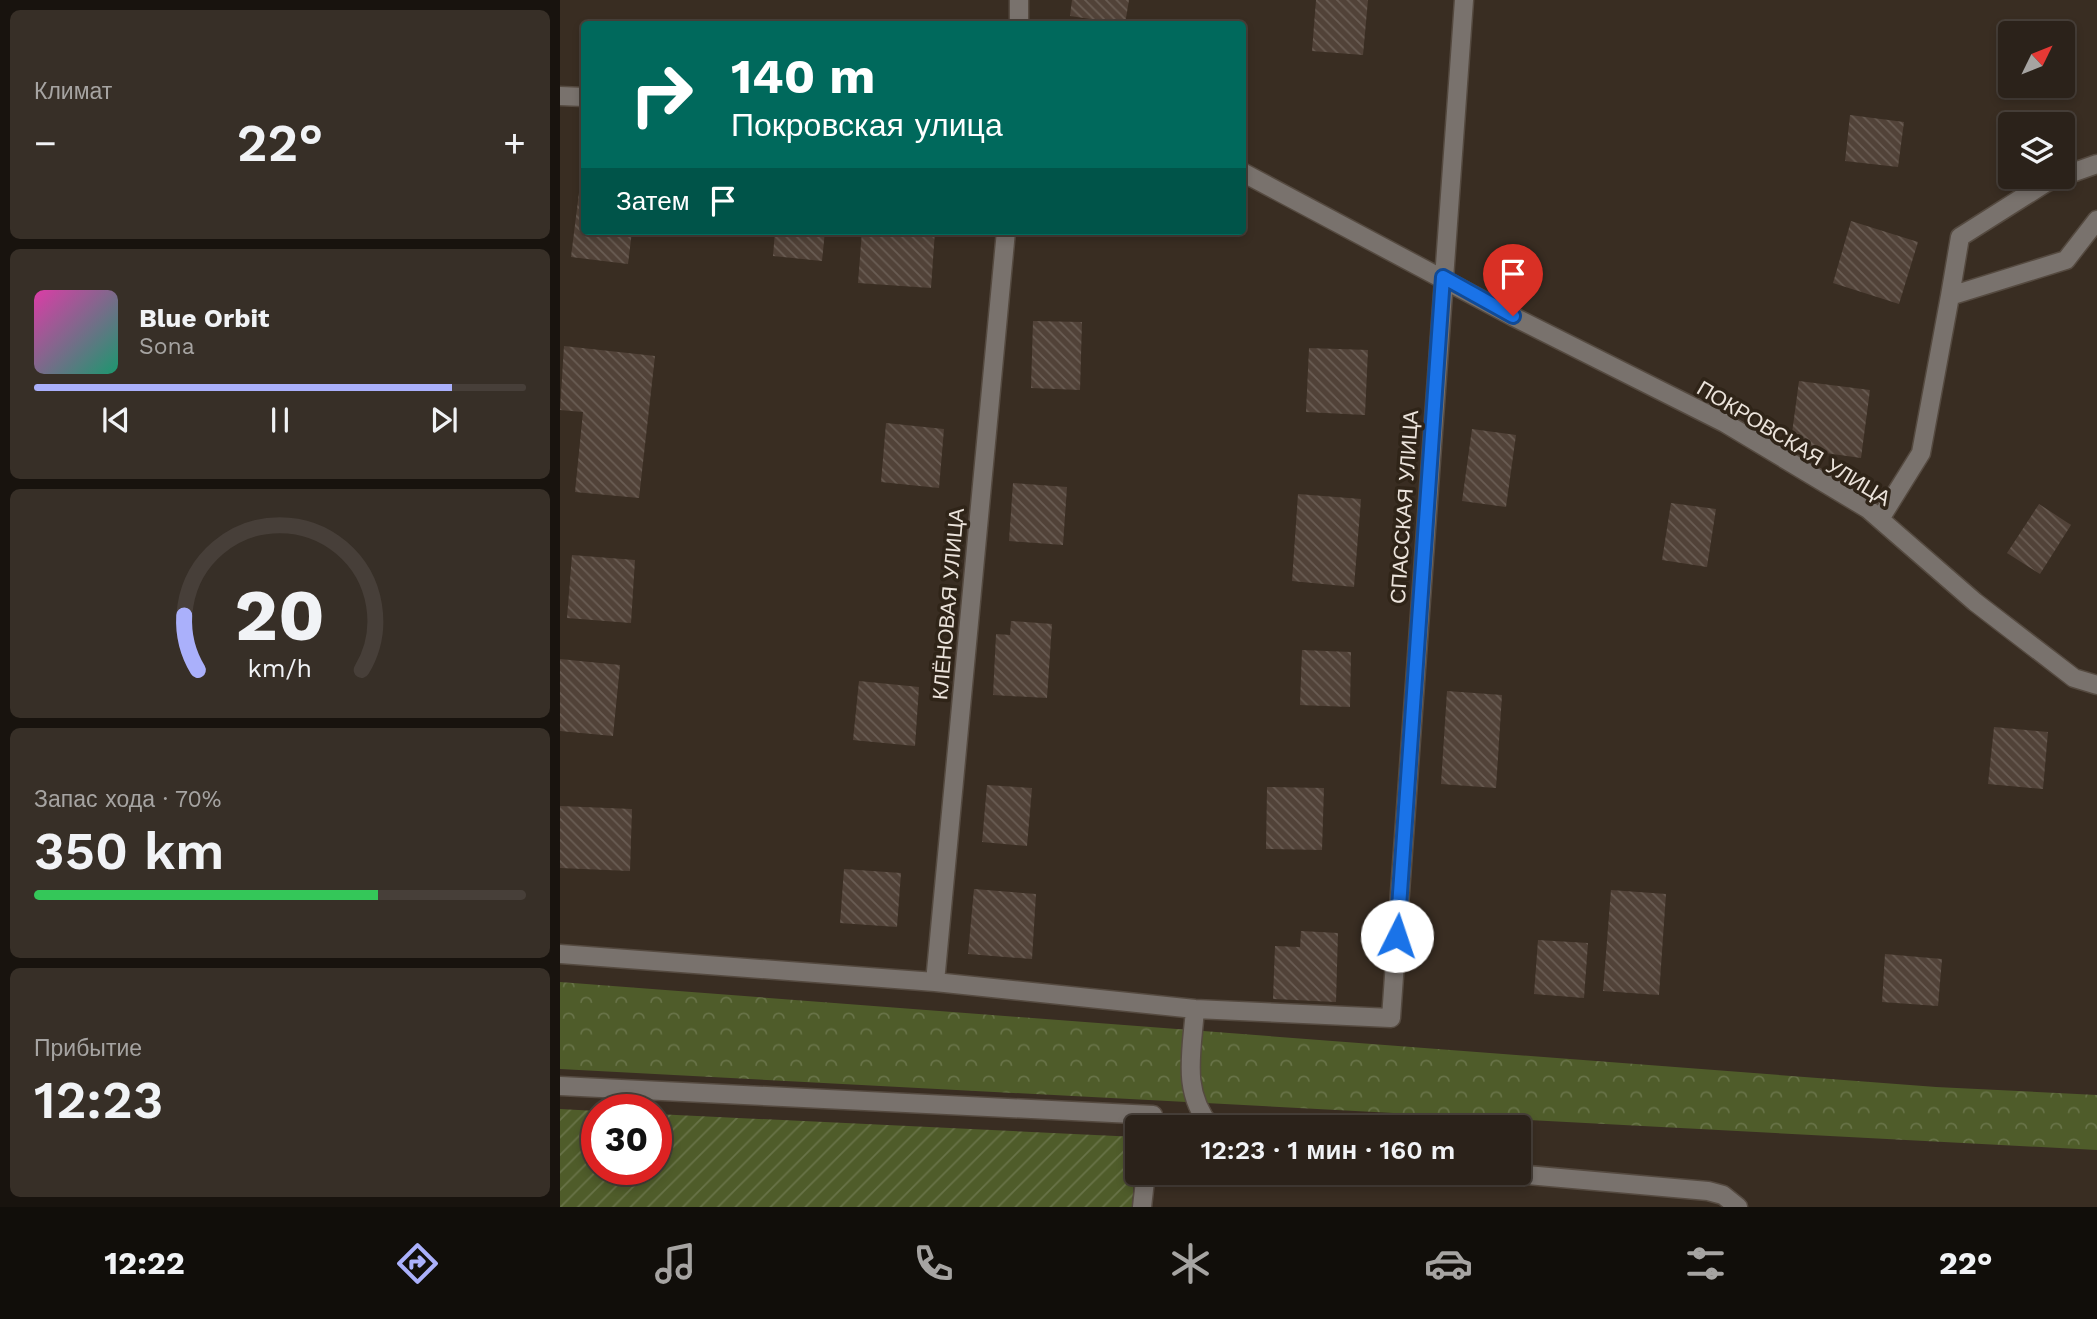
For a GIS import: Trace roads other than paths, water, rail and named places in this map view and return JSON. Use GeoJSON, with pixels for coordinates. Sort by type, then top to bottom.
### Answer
{"type":"FeatureCollection","features":[{"type":"Feature","properties":{"kind":"street"},"geometry":{"type":"LineString","coordinates":[[1018,21],[1019,0]]}},
{"type":"Feature","properties":{"kind":"street","name":"СПАССКАЯ УЛИЦА"},"geometry":{"type":"LineString","coordinates":[[1195,1009],[1391,1018],[1464,0]]}},
{"type":"Feature","properties":{"kind":"street"},"geometry":{"type":"LineString","coordinates":[[560,96],[581,97]]}},
{"type":"Feature","properties":{"kind":"street"},"geometry":{"type":"LineString","coordinates":[[2075,172],[2097,164]]}},
{"type":"Feature","properties":{"kind":"street","name":"ПОКРОВСКАЯ УЛИЦА"},"geometry":{"type":"LineString","coordinates":[[1246,174],[1725,424],[1868,509],[1975,602],[2074,678],[2097,685]]}},
{"type":"Feature","properties":{"kind":"street"},"geometry":{"type":"LineString","coordinates":[[1880,519],[1921,453],[1960,237],[2036,189]]}},
{"type":"Feature","properties":{"kind":"street"},"geometry":{"type":"LineString","coordinates":[[1950,296],[2066,260],[2097,220]]}},
{"type":"Feature","properties":{"kind":"street","name":"КЛЁНОВАЯ УЛИЦА"},"geometry":{"type":"LineString","coordinates":[[935,982],[1006,235]]}},
{"type":"Feature","properties":{"kind":"street"},"geometry":{"type":"LineString","coordinates":[[560,954],[935,982],[1195,1009],[1190,1087],[1201,1115]]}},
{"type":"Feature","properties":{"kind":"street"},"geometry":{"type":"LineString","coordinates":[[560,1086],[1153,1115]]}},
{"type":"Feature","properties":{"kind":"street"},"geometry":{"type":"LineString","coordinates":[[1531,1175],[1708,1191],[1723,1195],[1738,1207]]}},
{"type":"Feature","properties":{"kind":"street"},"geometry":{"type":"LineString","coordinates":[[1142,1207],[1145,1185]]}}]}
